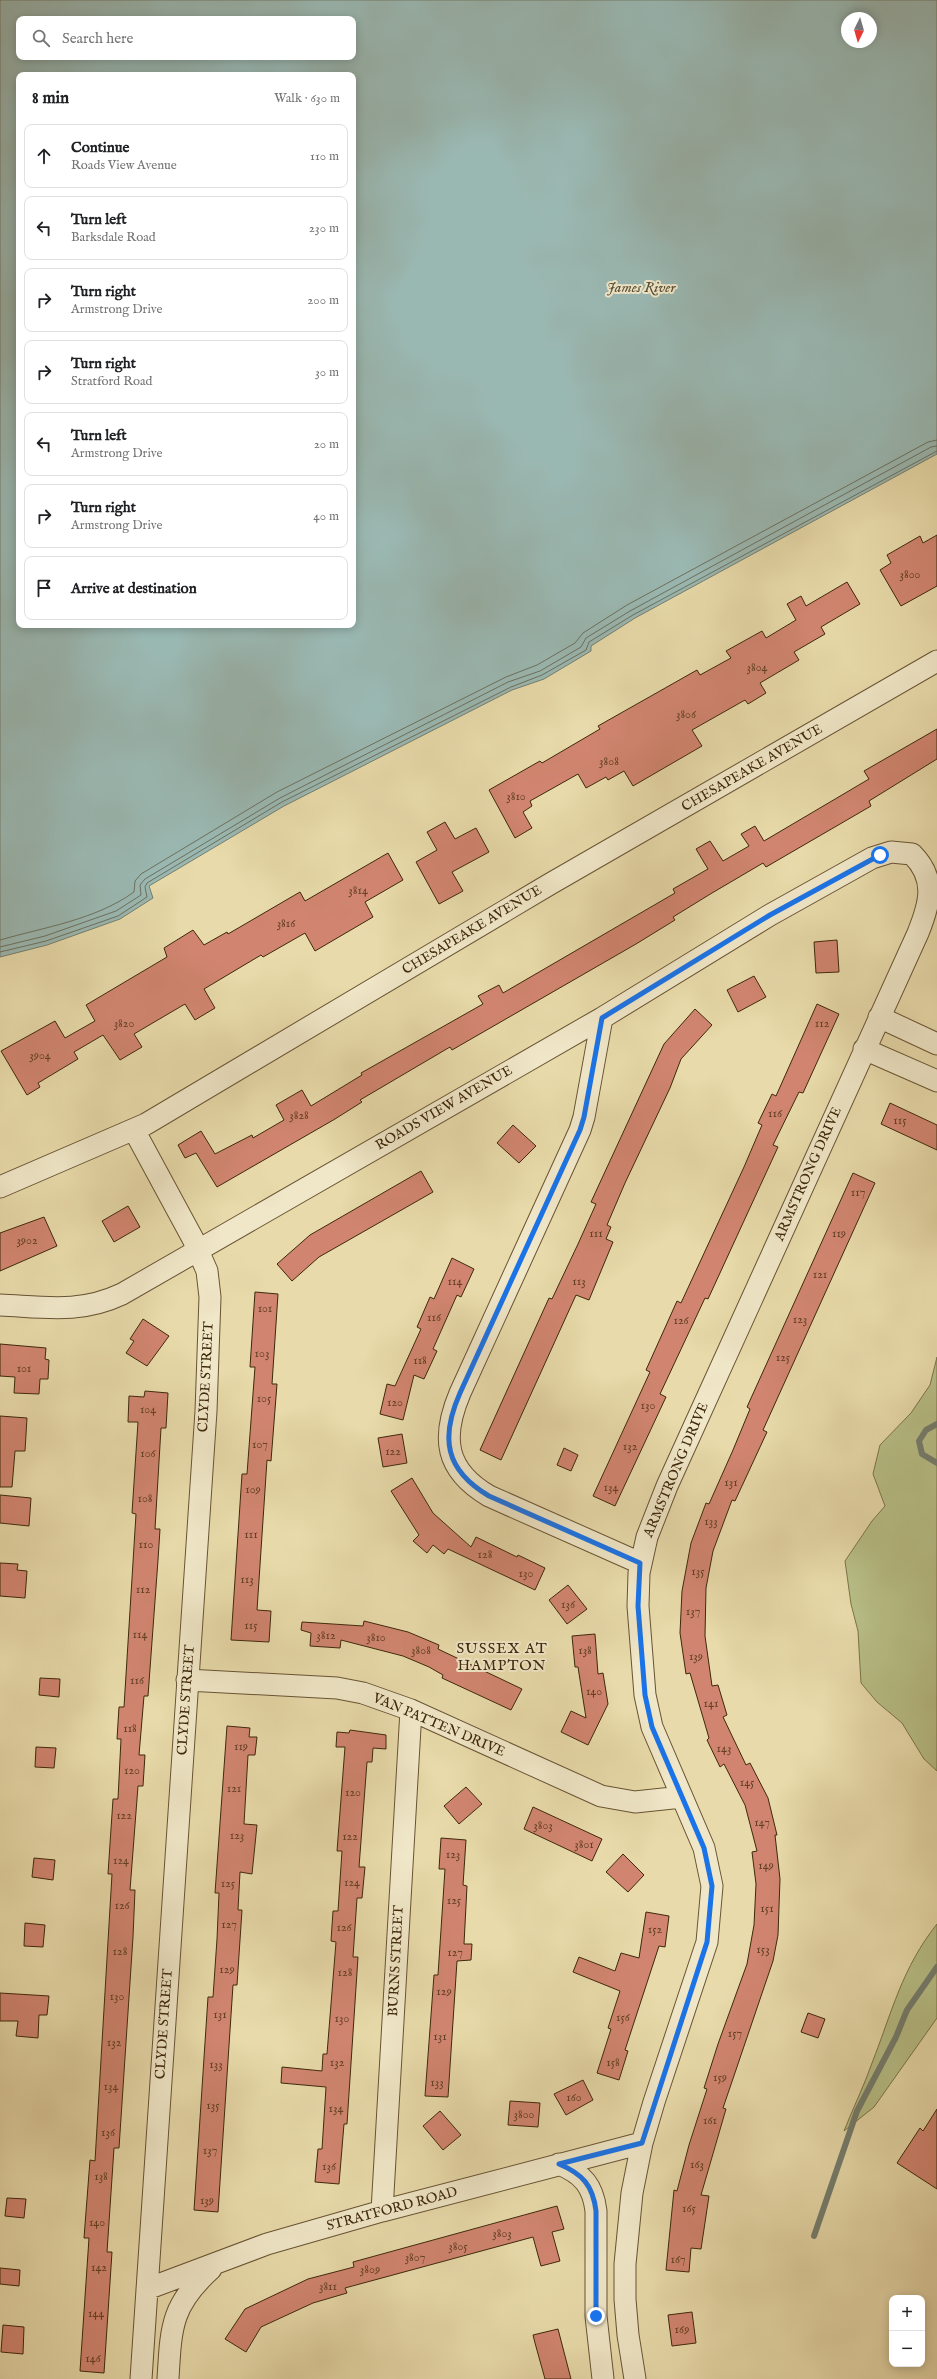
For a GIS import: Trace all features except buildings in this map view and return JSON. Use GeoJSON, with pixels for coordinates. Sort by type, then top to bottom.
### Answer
{"type":"FeatureCollection","features":[{"type":"Feature","properties":{"kind":"street","name":"CHESAPEAKE AVENUE"},"geometry":{"type":"LineString","coordinates":[[0,1187],[134,1130],[550,884],[937,661]]}},
{"type":"Feature","properties":{"kind":"street","name":"ARMSTRONG DRIVE"},"geometry":{"type":"LineString","coordinates":[[635,2379],[628,2335],[625,2299],[625,2264],[632,2193],[642,2143],[707,1942],[712,1886],[704,1848],[652,1727],[645,1695],[638,1606],[640,1563],[647,1537],[667,1486],[928,908],[931,885],[927,871],[912,854],[891,852],[872,858]]}},
{"type":"Feature","properties":{"kind":"street","name":"ROADS VIEW AVENUE"},"geometry":{"type":"LineString","coordinates":[[0,1304],[68,1309],[104,1303],[122,1294],[602,1018],[770,915],[872,858]]}},
{"type":"Feature","properties":{"kind":"street"},"geometry":{"type":"LineString","coordinates":[[879,1017],[937,1044]]}},
{"type":"Feature","properties":{"kind":"street"},"geometry":{"type":"LineString","coordinates":[[602,1018],[584,1117],[580,1130],[457,1400],[448,1434],[453,1461],[461,1474],[474,1488],[640,1563]]}},
{"type":"Feature","properties":{"kind":"street"},"geometry":{"type":"LineString","coordinates":[[864,1049],[937,1081]]}},
{"type":"Feature","properties":{"kind":"street","name":"CLYDE STREET"},"geometry":{"type":"LineString","coordinates":[[134,1130],[198,1249],[207,1271],[210,1297],[206,1411],[141,2379]]}},
{"type":"Feature","properties":{"kind":"street","name":"VAN PATTEN DRIVE"},"geometry":{"type":"LineString","coordinates":[[187,1680],[337,1688],[363,1693],[411,1710],[601,1796],[635,1802],[682,1797]]}},
{"type":"Feature","properties":{"kind":"street","name":"BURNS STREET"},"geometry":{"type":"LineString","coordinates":[[382,2211],[411,1710]]}},
{"type":"Feature","properties":{"kind":"street","name":"STRATFORD ROAD"},"geometry":{"type":"LineString","coordinates":[[147,2288],[267,2244],[382,2211],[642,2143]]}},
{"type":"Feature","properties":{"kind":"street"},"geometry":{"type":"LineString","coordinates":[[559,2164],[570,2168],[585,2179],[594,2197],[596,2211],[596,2316],[604,2379]]}},
{"type":"Feature","properties":{"kind":"street"},"geometry":{"type":"LineString","coordinates":[[168,2379],[172,2330],[182,2302],[192,2286],[218,2263]]}},
{"type":"Feature","properties":{"kind":"green space"},"geometry":{"type":"Polygon","coordinates":[[[937,1357],[937,1771],[924,1759],[902,1723],[877,1702],[861,1683],[858,1631],[851,1604],[845,1561],[872,1521],[885,1506],[873,1474],[880,1445],[911,1413],[930,1385],[937,1357]]]}},
{"type":"Feature","properties":{"kind":"green space"},"geometry":{"type":"Polygon","coordinates":[[[937,1924],[937,2018],[874,2107],[844,2131],[866,2080],[906,1974],[915,1957],[937,1924]]]}},
{"type":"Feature","properties":{"kind":"water","name":"James River"},"geometry":{"type":"Polygon","coordinates":[[[0,0],[937,0],[937,454],[635,618],[591,646],[591,651],[544,679],[512,690],[284,806],[149,886],[153,898],[120,919],[47,945],[0,957],[0,0]]]}},
{"type":"Feature","properties":{"kind":"waterway"},"geometry":{"type":"LineString","coordinates":[[937,1424],[926,1430],[919,1441],[922,1454],[937,1463]]}},
{"type":"Feature","properties":{"kind":"waterway"},"geometry":{"type":"LineString","coordinates":[[814,2236],[857,2111],[896,2037],[907,2010],[937,1967]]}},
{"type":"Feature","properties":{"kind":"district","name":"SUSSEX AT HAMPTON"},"geometry":{"type":"Point","coordinates":[502,1656]}},
{"type":"Feature","properties":{"kind":"route"},"geometry":{"type":"LineString","coordinates":[[596,2316],[596,2211],[594,2197],[591,2187],[585,2179],[570,2168],[559,2164],[642,2143],[707,1942],[712,1886],[704,1848],[652,1727],[645,1695],[638,1606],[640,1563],[474,1488],[461,1474],[453,1461],[449,1448],[448,1434],[450,1422],[460,1393],[580,1130],[584,1117],[602,1018],[770,915],[880,855]]}}]}
